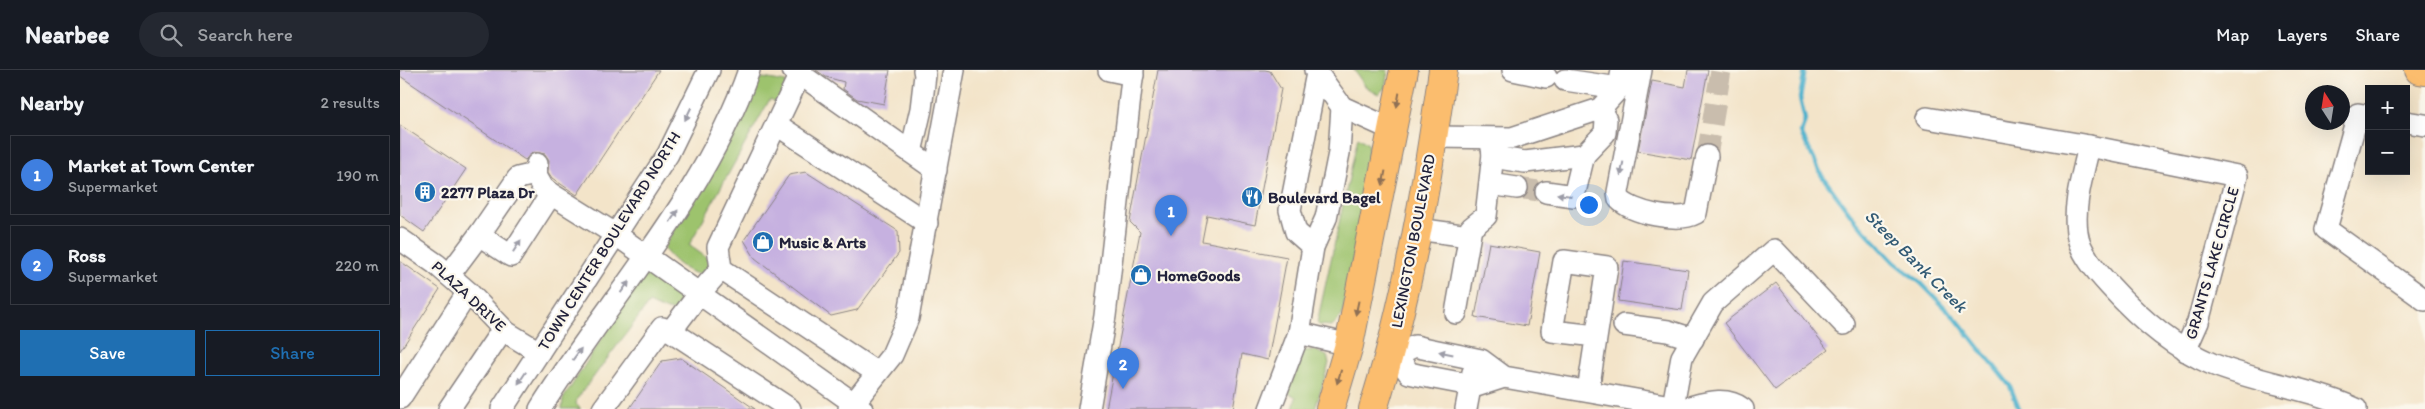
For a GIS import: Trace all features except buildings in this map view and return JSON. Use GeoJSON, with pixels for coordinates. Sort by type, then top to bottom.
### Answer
{"type":"FeatureCollection","features":[{"type":"Feature","properties":{"kind":"main road"},"geometry":{"type":"LineString","coordinates":[[1330,409],[1349,345],[1404,70]]}},
{"type":"Feature","properties":{"kind":"main road","name":"LEXINGTON BOULEVARD"},"geometry":{"type":"LineString","coordinates":[[1373,409],[1393,355],[1434,137],[1443,70]]}},
{"type":"Feature","properties":{"kind":"main road"},"geometry":{"type":"LineString","coordinates":[[2420,70],[2425,71]]}},
{"type":"Feature","properties":{"kind":"main road"},"geometry":{"type":"LineString","coordinates":[[1393,130],[1434,137]]}},
{"type":"Feature","properties":{"kind":"main road"},"geometry":{"type":"LineString","coordinates":[[1349,345],[1393,355]]}},
{"type":"Feature","properties":{"kind":"street","name":"TOWN CENTER BOULEVARD NORTH"},"geometry":{"type":"LineString","coordinates":[[502,409],[668,154],[709,70]]}},
{"type":"Feature","properties":{"kind":"street"},"geometry":{"type":"LineString","coordinates":[[724,125],[736,70]]}},
{"type":"Feature","properties":{"kind":"street","name":"TOWN CENTER BOULEVARD NORTH"},"geometry":{"type":"LineString","coordinates":[[540,409],[564,372],[647,257],[695,183],[749,70]]}},
{"type":"Feature","properties":{"kind":"street"},"geometry":{"type":"LineString","coordinates":[[906,148],[915,82],[912,70]]}},
{"type":"Feature","properties":{"kind":"street"},"geometry":{"type":"LineString","coordinates":[[906,148],[921,108],[924,70]]}},
{"type":"Feature","properties":{"kind":"street"},"geometry":{"type":"LineString","coordinates":[[449,275],[530,172],[542,188],[616,234],[854,407],[892,355],[908,318],[954,70]]}},
{"type":"Feature","properties":{"kind":"street"},"geometry":{"type":"LineString","coordinates":[[1090,409],[1105,316],[1133,72],[1109,70]]}},
{"type":"Feature","properties":{"kind":"street"},"geometry":{"type":"LineString","coordinates":[[1513,70],[1556,78],[1620,79],[1603,118],[1605,133],[1584,155],[1574,196],[1546,192]]}},
{"type":"Feature","properties":{"kind":"street"},"geometry":{"type":"LineString","coordinates":[[1641,70],[1619,199],[1624,205],[1642,212],[1681,217],[1696,213],[1707,156]]}},
{"type":"Feature","properties":{"kind":"street"},"geometry":{"type":"LineString","coordinates":[[877,373],[721,269],[718,247],[777,125],[798,71],[936,170]]}},
{"type":"Feature","properties":{"kind":"street"},"geometry":{"type":"LineString","coordinates":[[1316,72],[1342,107],[1393,130]]}},
{"type":"Feature","properties":{"kind":"street"},"geometry":{"type":"LineString","coordinates":[[1313,246],[1296,232],[1290,210],[1316,72]]}},
{"type":"Feature","properties":{"kind":"street"},"geometry":{"type":"LineString","coordinates":[[1270,409],[1299,333],[1313,246],[1326,218],[1339,153],[1342,107]]}},
{"type":"Feature","properties":{"kind":"street"},"geometry":{"type":"LineString","coordinates":[[2365,115],[2358,114],[2326,229],[2425,300]]}},
{"type":"Feature","properties":{"kind":"street"},"geometry":{"type":"LineString","coordinates":[[1434,137],[1492,145],[1512,138],[1603,118],[1630,130]]}},
{"type":"Feature","properties":{"kind":"street","name":"GRANTS LAKE CIRCLE"},"geometry":{"type":"LineString","coordinates":[[1927,118],[2089,146],[2237,176],[2198,322],[2185,351]]}},
{"type":"Feature","properties":{"kind":"street"},"geometry":{"type":"LineString","coordinates":[[2410,123],[2425,125]]}},
{"type":"Feature","properties":{"kind":"street"},"geometry":{"type":"LineString","coordinates":[[777,125],[927,223]]}},
{"type":"Feature","properties":{"kind":"street"},"geometry":{"type":"LineString","coordinates":[[1492,145],[1505,159],[1525,162],[1584,155]]}},
{"type":"Feature","properties":{"kind":"street"},"geometry":{"type":"LineString","coordinates":[[1456,313],[1471,228],[1486,216],[1492,145]]}},
{"type":"Feature","properties":{"kind":"street","name":"GRANTS LAKE CIRCLE"},"geometry":{"type":"LineString","coordinates":[[2089,146],[2075,214],[2077,235],[2088,259],[2121,299],[2144,321],[2185,351],[2213,364],[2319,394],[2356,409]]}},
{"type":"Feature","properties":{"kind":"street"},"geometry":{"type":"LineString","coordinates":[[1490,184],[1517,188]]}},
{"type":"Feature","properties":{"kind":"street"},"geometry":{"type":"LineString","coordinates":[[479,235],[510,256],[552,194]]}},
{"type":"Feature","properties":{"kind":"street"},"geometry":{"type":"LineString","coordinates":[[1417,228],[1469,236]]}},
{"type":"Feature","properties":{"kind":"street","name":"PLAZA DRIVE"},"geometry":{"type":"LineString","coordinates":[[400,239],[449,275],[468,292],[502,329],[539,352]]}},
{"type":"Feature","properties":{"kind":"street"},"geometry":{"type":"LineString","coordinates":[[1682,408],[1682,356],[1713,302],[1774,250],[1844,324]]}},
{"type":"Feature","properties":{"kind":"street"},"geometry":{"type":"LineString","coordinates":[[671,331],[721,269]]}},
{"type":"Feature","properties":{"kind":"street"},"geometry":{"type":"LineString","coordinates":[[400,398],[468,292]]}},
{"type":"Feature","properties":{"kind":"street"},"geometry":{"type":"LineString","coordinates":[[1624,325],[1668,331],[1693,339]]}},
{"type":"Feature","properties":{"kind":"street"},"geometry":{"type":"LineString","coordinates":[[603,409],[662,328],[671,331],[790,409]]}},
{"type":"Feature","properties":{"kind":"street"},"geometry":{"type":"LineString","coordinates":[[449,409],[502,329]]}},
{"type":"Feature","properties":{"kind":"street"},"geometry":{"type":"LineString","coordinates":[[1299,333],[1349,345]]}},
{"type":"Feature","properties":{"kind":"street"},"geometry":{"type":"LineString","coordinates":[[1590,397],[1596,336]]}},
{"type":"Feature","properties":{"kind":"street"},"geometry":{"type":"LineString","coordinates":[[1504,376],[1476,386],[1470,385],[1409,373],[1393,355],[1415,346],[1481,360],[1504,376],[1590,397],[1682,408],[1718,400],[1737,404],[1743,409]]}},
{"type":"Feature","properties":{"kind":"street"},"geometry":{"type":"LineString","coordinates":[[1466,409],[1476,359]]}},
{"type":"Feature","properties":{"kind":"green space"},"geometry":{"type":"Polygon","coordinates":[[[1354,70],[1388,70],[1385,88],[1378,94],[1365,86],[1354,70]]]}},
{"type":"Feature","properties":{"kind":"green space"},"geometry":{"type":"Polygon","coordinates":[[[763,78],[786,82],[785,107],[770,99],[689,245],[707,258],[711,265],[704,274],[687,270],[676,262],[664,248],[754,81],[763,78]]]}},
{"type":"Feature","properties":{"kind":"green space"},"geometry":{"type":"Polygon","coordinates":[[[1358,137],[1368,144],[1367,178],[1342,316],[1332,326],[1319,325],[1317,323],[1358,137]]]}},
{"type":"Feature","properties":{"kind":"green space"},"geometry":{"type":"Polygon","coordinates":[[[648,266],[692,294],[676,312],[649,303],[577,399],[576,404],[581,409],[562,409],[563,399],[648,266]]]}},
{"type":"Feature","properties":{"kind":"green space"},"geometry":{"type":"Polygon","coordinates":[[[1314,350],[1327,356],[1329,363],[1315,409],[1293,409],[1296,397],[1287,392],[1301,351],[1314,350]]]}},
{"type":"Feature","properties":{"kind":"waterway","name":"Steep Bank Creek"},"geometry":{"type":"LineString","coordinates":[[1805,70],[1800,98],[1805,120],[1801,133],[1822,176],[1854,219],[1894,262],[1921,283],[1957,320],[2010,386],[2019,409]]}},
{"type":"Feature","properties":{"kind":"tunnel"},"geometry":{"type":"LineString","coordinates":[[1707,156],[1721,70]]}},
{"type":"Feature","properties":{"kind":"tunnel"},"geometry":{"type":"LineString","coordinates":[[1517,188],[1546,192]]}},
{"type":"Feature","properties":{"kind":"place","name":"2277 Plaza Dr"},"geometry":{"type":"Point","coordinates":[425,192]}},
{"type":"Feature","properties":{"kind":"place","name":"Boulevard Bagel"},"geometry":{"type":"Point","coordinates":[1252,197]}},
{"type":"Feature","properties":{"kind":"place","name":"Market at Town Center"},"geometry":{"type":"Point","coordinates":[1171,236]}},
{"type":"Feature","properties":{"kind":"place","name":"Music & Arts"},"geometry":{"type":"Point","coordinates":[763,242]}},
{"type":"Feature","properties":{"kind":"place","name":"HomeGoods"},"geometry":{"type":"Point","coordinates":[1141,275]}},
{"type":"Feature","properties":{"kind":"place","name":"Ross"},"geometry":{"type":"Point","coordinates":[1123,389]}}]}
